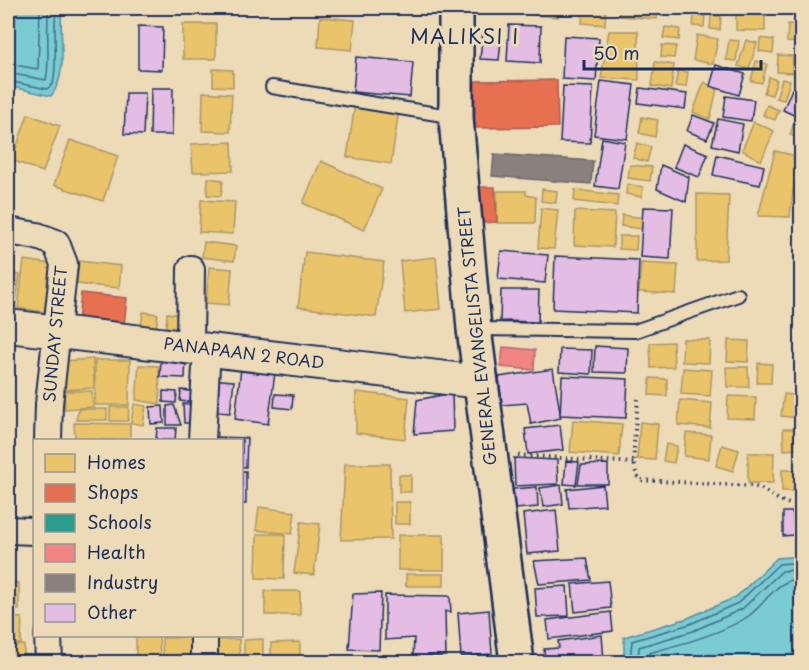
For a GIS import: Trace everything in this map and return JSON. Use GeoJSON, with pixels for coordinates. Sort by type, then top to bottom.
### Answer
{"type":"FeatureCollection","features":[{"type":"Feature","properties":{"kind":"main road","name":"GENERAL EVANGELISTA STREET"},"geometry":{"type":"LineString","coordinates":[[456,8],[456,118],[474,329],[517,663]]}},
{"type":"Feature","properties":{"kind":"street","name":"SUNDAY STREET"},"geometry":{"type":"LineString","coordinates":[[8,231],[37,236],[56,243],[64,264],[48,439]]}},
{"type":"Feature","properties":{"kind":"street"},"geometry":{"type":"LineString","coordinates":[[191,269],[198,347],[202,439]]}},
{"type":"Feature","properties":{"kind":"street","name":"PANAPAAN 2 ROAD"},"geometry":{"type":"LineString","coordinates":[[8,326],[480,382]]}},
{"type":"Feature","properties":{"kind":"street"},"geometry":{"type":"LineString","coordinates":[[8,530],[33,531]]}},
{"type":"Feature","properties":{"kind":"street"},"geometry":{"type":"LineString","coordinates":[[48,637],[49,663]]}},
{"type":"Feature","properties":{"kind":"street"},"geometry":{"type":"LineString","coordinates":[[204,637],[204,663]]}},
{"type":"Feature","properties":{"kind":"lane"},"geometry":{"type":"LineString","coordinates":[[272,87],[456,118]]}},
{"type":"Feature","properties":{"kind":"lane"},"geometry":{"type":"LineString","coordinates":[[474,329],[635,331],[738,295]]}},
{"type":"Feature","properties":{"kind":"path"},"geometry":{"type":"LineString","coordinates":[[638,399],[634,463],[636,476],[640,480],[752,486],[758,487],[779,502],[801,506]]}},
{"type":"Feature","properties":{"kind":"path"},"geometry":{"type":"LineString","coordinates":[[489,453],[634,463]]}},
{"type":"Feature","properties":{"kind":"water"},"geometry":{"type":"Polygon","coordinates":[[[8,8],[62,8],[62,65],[57,86],[51,96],[8,86],[8,8]]]}},
{"type":"Feature","properties":{"kind":"water"},"geometry":{"type":"Polygon","coordinates":[[[801,556],[801,662],[624,662],[624,637],[688,618],[736,597],[777,558],[801,556]]]}},
{"type":"Feature","properties":{"kind":"building: Homes"},"geometry":{"type":"Polygon","coordinates":[[[535,8],[559,8],[558,17],[534,15],[535,8]]]}},
{"type":"Feature","properties":{"kind":"building: Homes"},"geometry":{"type":"Polygon","coordinates":[[[583,8],[606,9],[605,25],[582,23],[583,8]]]}},
{"type":"Feature","properties":{"kind":"building: Homes"},"geometry":{"type":"Polygon","coordinates":[[[620,8],[658,8],[657,19],[619,16],[620,8]]]}},
{"type":"Feature","properties":{"kind":"building: Homes"},"geometry":{"type":"Polygon","coordinates":[[[736,12],[765,12],[765,31],[736,30],[736,12]]]}},
{"type":"Feature","properties":{"kind":"building: Homes"},"geometry":{"type":"Polygon","coordinates":[[[694,15],[705,15],[704,27],[693,26],[694,15]]]}},
{"type":"Feature","properties":{"kind":"building: Homes"},"geometry":{"type":"Polygon","coordinates":[[[711,15],[721,16],[720,30],[710,29],[711,15]]]}},
{"type":"Feature","properties":{"kind":"building: Homes"},"geometry":{"type":"Polygon","coordinates":[[[320,17],[355,20],[352,50],[318,47],[320,17]]]}},
{"type":"Feature","properties":{"kind":"building: Homes"},"geometry":{"type":"Polygon","coordinates":[[[183,24],[216,24],[216,59],[183,59],[183,24]]]}},
{"type":"Feature","properties":{"kind":"building: Homes"},"geometry":{"type":"Polygon","coordinates":[[[788,24],[802,25],[802,43],[787,42],[788,24]]]}},
{"type":"Feature","properties":{"kind":"building: Homes"},"geometry":{"type":"Polygon","coordinates":[[[665,27],[680,29],[679,40],[663,38],[665,27]]]}},
{"type":"Feature","properties":{"kind":"building: Homes"},"geometry":{"type":"Polygon","coordinates":[[[609,31],[638,31],[639,80],[601,78],[609,31]]]}},
{"type":"Feature","properties":{"kind":"building: Homes"},"geometry":{"type":"Polygon","coordinates":[[[697,35],[718,39],[713,64],[693,60],[697,35]]]}},
{"type":"Feature","properties":{"kind":"building: Homes"},"geometry":{"type":"Polygon","coordinates":[[[760,38],[774,40],[773,53],[759,51],[760,38]]]}},
{"type":"Feature","properties":{"kind":"building: Homes"},"geometry":{"type":"Polygon","coordinates":[[[729,40],[739,41],[736,61],[726,60],[729,40]]]}},
{"type":"Feature","properties":{"kind":"building: Homes"},"geometry":{"type":"Polygon","coordinates":[[[746,40],[757,43],[749,69],[738,66],[746,40]]]}},
{"type":"Feature","properties":{"kind":"building: Homes"},"geometry":{"type":"Polygon","coordinates":[[[662,45],[676,46],[674,58],[661,57],[662,45]]]}},
{"type":"Feature","properties":{"kind":"building: Homes"},"geometry":{"type":"Polygon","coordinates":[[[778,55],[793,56],[792,73],[777,72],[778,55]]]}},
{"type":"Feature","properties":{"kind":"building: Homes"},"geometry":{"type":"Polygon","coordinates":[[[756,61],[767,64],[762,83],[751,81],[756,61]]]}},
{"type":"Feature","properties":{"kind":"building: Homes"},"geometry":{"type":"Polygon","coordinates":[[[655,62],[674,65],[671,89],[652,86],[655,62]]]}},
{"type":"Feature","properties":{"kind":"building: Homes"},"geometry":{"type":"Polygon","coordinates":[[[213,69],[233,70],[233,87],[213,86],[213,69]]]}},
{"type":"Feature","properties":{"kind":"building: Homes"},"geometry":{"type":"Polygon","coordinates":[[[678,71],[688,72],[686,87],[675,86],[678,71]]]}},
{"type":"Feature","properties":{"kind":"building: Homes"},"geometry":{"type":"Polygon","coordinates":[[[769,77],[777,80],[772,95],[764,93],[769,77]]]}},
{"type":"Feature","properties":{"kind":"building: Homes"},"geometry":{"type":"Polygon","coordinates":[[[782,79],[790,81],[784,100],[776,98],[782,79]]]}},
{"type":"Feature","properties":{"kind":"building: Homes"},"geometry":{"type":"Polygon","coordinates":[[[704,82],[717,89],[710,119],[693,112],[704,82]]]}},
{"type":"Feature","properties":{"kind":"building: Homes"},"geometry":{"type":"Polygon","coordinates":[[[203,92],[232,94],[230,132],[202,131],[203,92]]]}},
{"type":"Feature","properties":{"kind":"building: Homes"},"geometry":{"type":"Polygon","coordinates":[[[355,104],[399,110],[391,164],[347,157],[355,104]]]}},
{"type":"Feature","properties":{"kind":"building: Homes"},"geometry":{"type":"Polygon","coordinates":[[[767,105],[779,110],[775,120],[763,115],[767,105]]]}},
{"type":"Feature","properties":{"kind":"building: Homes"},"geometry":{"type":"Polygon","coordinates":[[[28,114],[60,126],[43,172],[12,160],[28,114]]]}},
{"type":"Feature","properties":{"kind":"building: Homes"},"geometry":{"type":"Polygon","coordinates":[[[796,116],[802,119],[802,139],[790,135],[796,116]]]}},
{"type":"Feature","properties":{"kind":"building: Homes"},"geometry":{"type":"Polygon","coordinates":[[[642,117],[658,120],[655,137],[639,133],[642,117]]]}},
{"type":"Feature","properties":{"kind":"building: Homes"},"geometry":{"type":"Polygon","coordinates":[[[754,122],[774,131],[761,161],[742,150],[754,122]]]}},
{"type":"Feature","properties":{"kind":"building: Homes"},"geometry":{"type":"Polygon","coordinates":[[[70,140],[118,156],[103,201],[54,185],[70,140]]]}},
{"type":"Feature","properties":{"kind":"building: Homes"},"geometry":{"type":"Polygon","coordinates":[[[232,142],[233,171],[193,172],[191,144],[232,142]]]}},
{"type":"Feature","properties":{"kind":"building: Homes"},"geometry":{"type":"Polygon","coordinates":[[[637,143],[651,147],[647,162],[633,158],[637,143]]]}},
{"type":"Feature","properties":{"kind":"building: Homes"},"geometry":{"type":"Polygon","coordinates":[[[775,151],[797,156],[790,217],[758,216],[775,151]]]}},
{"type":"Feature","properties":{"kind":"building: Homes"},"geometry":{"type":"Polygon","coordinates":[[[321,161],[382,189],[364,230],[303,203],[321,161]]]}},
{"type":"Feature","properties":{"kind":"building: Homes"},"geometry":{"type":"Polygon","coordinates":[[[630,165],[652,167],[650,181],[628,178],[630,165]]]}},
{"type":"Feature","properties":{"kind":"building: Homes"},"geometry":{"type":"Polygon","coordinates":[[[208,178],[223,180],[221,196],[207,195],[208,178]]]}},
{"type":"Feature","properties":{"kind":"building: Homes"},"geometry":{"type":"Polygon","coordinates":[[[627,184],[643,187],[642,197],[626,194],[627,184]]]}},
{"type":"Feature","properties":{"kind":"building: Homes"},"geometry":{"type":"Polygon","coordinates":[[[542,189],[557,191],[556,203],[541,201],[542,189]]]}},
{"type":"Feature","properties":{"kind":"building: Homes"},"geometry":{"type":"Polygon","coordinates":[[[575,190],[618,195],[617,206],[574,201],[575,190]]]}},
{"type":"Feature","properties":{"kind":"building: Homes"},"geometry":{"type":"Polygon","coordinates":[[[497,191],[526,191],[526,195],[536,197],[535,223],[497,223],[497,191]]]}},
{"type":"Feature","properties":{"kind":"building: Homes"},"geometry":{"type":"Polygon","coordinates":[[[697,194],[729,195],[726,260],[697,261],[697,194]]]}},
{"type":"Feature","properties":{"kind":"building: Homes"},"geometry":{"type":"Polygon","coordinates":[[[201,200],[235,202],[233,234],[199,232],[201,200]]]}},
{"type":"Feature","properties":{"kind":"building: Homes"},"geometry":{"type":"Polygon","coordinates":[[[541,208],[558,210],[554,249],[538,248],[541,208]]]}},
{"type":"Feature","properties":{"kind":"building: Homes"},"geometry":{"type":"Polygon","coordinates":[[[575,211],[615,213],[613,247],[574,245],[575,211]]]}},
{"type":"Feature","properties":{"kind":"building: Homes"},"geometry":{"type":"Polygon","coordinates":[[[622,215],[643,218],[642,229],[621,226],[622,215]]]}},
{"type":"Feature","properties":{"kind":"building: Homes"},"geometry":{"type":"Polygon","coordinates":[[[619,236],[637,236],[636,250],[619,249],[619,236]]]}},
{"type":"Feature","properties":{"kind":"building: Homes"},"geometry":{"type":"Polygon","coordinates":[[[204,242],[236,246],[234,261],[202,257],[204,242]]]}},
{"type":"Feature","properties":{"kind":"building: Homes"},"geometry":{"type":"Polygon","coordinates":[[[305,252],[384,262],[376,317],[298,307],[305,252]]]}},
{"type":"Feature","properties":{"kind":"building: Homes"},"geometry":{"type":"Polygon","coordinates":[[[436,257],[441,309],[405,313],[400,261],[436,257]]]}},
{"type":"Feature","properties":{"kind":"building: Homes"},"geometry":{"type":"Polygon","coordinates":[[[24,260],[52,264],[45,312],[18,308],[24,260]]]}},
{"type":"Feature","properties":{"kind":"building: Homes"},"geometry":{"type":"Polygon","coordinates":[[[79,261],[121,266],[119,288],[77,284],[79,261]]]}},
{"type":"Feature","properties":{"kind":"building: Homes"},"geometry":{"type":"Polygon","coordinates":[[[641,263],[678,265],[676,294],[639,292],[641,263]]]}},
{"type":"Feature","properties":{"kind":"building: Homes"},"geometry":{"type":"Polygon","coordinates":[[[209,267],[232,269],[229,305],[206,303],[209,267]]]}},
{"type":"Feature","properties":{"kind":"building: Homes"},"geometry":{"type":"Polygon","coordinates":[[[8,273],[20,275],[15,308],[8,307],[8,273]]]}},
{"type":"Feature","properties":{"kind":"building: Homes"},"geometry":{"type":"Polygon","coordinates":[[[143,312],[158,314],[156,330],[141,328],[143,312]]]}},
{"type":"Feature","properties":{"kind":"building: Homes"},"geometry":{"type":"Polygon","coordinates":[[[167,313],[183,315],[181,330],[166,328],[167,313]]]}},
{"type":"Feature","properties":{"kind":"building: Homes"},"geometry":{"type":"Polygon","coordinates":[[[683,339],[710,340],[709,363],[682,362],[683,339]]]}},
{"type":"Feature","properties":{"kind":"building: Homes"},"geometry":{"type":"Polygon","coordinates":[[[728,340],[749,341],[748,362],[727,361],[728,340]]]}},
{"type":"Feature","properties":{"kind":"building: Homes"},"geometry":{"type":"Polygon","coordinates":[[[673,342],[674,367],[651,368],[650,343],[673,342]]]}},
{"type":"Feature","properties":{"kind":"building: Homes"},"geometry":{"type":"Polygon","coordinates":[[[93,359],[94,388],[64,390],[62,361],[93,359]]]}},
{"type":"Feature","properties":{"kind":"building: Homes"},"geometry":{"type":"Polygon","coordinates":[[[95,360],[130,360],[129,405],[95,405],[95,360]]]}},
{"type":"Feature","properties":{"kind":"building: Homes"},"geometry":{"type":"Polygon","coordinates":[[[758,363],[772,364],[771,383],[757,383],[758,363]]]}},
{"type":"Feature","properties":{"kind":"building: Homes"},"geometry":{"type":"Polygon","coordinates":[[[139,365],[159,366],[160,404],[136,400],[139,365]]]}},
{"type":"Feature","properties":{"kind":"building: Homes"},"geometry":{"type":"Polygon","coordinates":[[[726,367],[748,367],[749,387],[727,387],[726,367]]]}},
{"type":"Feature","properties":{"kind":"building: Homes"},"geometry":{"type":"Polygon","coordinates":[[[683,368],[712,370],[710,396],[681,394],[683,368]]]}},
{"type":"Feature","properties":{"kind":"building: Homes"},"geometry":{"type":"Polygon","coordinates":[[[650,378],[667,379],[667,396],[649,395],[650,378]]]}},
{"type":"Feature","properties":{"kind":"building: Homes"},"geometry":{"type":"Polygon","coordinates":[[[64,391],[92,391],[93,407],[65,409],[64,391]]]}},
{"type":"Feature","properties":{"kind":"building: Homes"},"geometry":{"type":"Polygon","coordinates":[[[356,392],[409,398],[405,439],[356,433],[356,392]]]}},
{"type":"Feature","properties":{"kind":"building: Homes"},"geometry":{"type":"Polygon","coordinates":[[[784,394],[801,396],[798,418],[781,416],[784,394]]]}},
{"type":"Feature","properties":{"kind":"building: Homes"},"geometry":{"type":"Polygon","coordinates":[[[728,396],[756,397],[755,419],[727,418],[728,396]]]}},
{"type":"Feature","properties":{"kind":"building: Homes"},"geometry":{"type":"Polygon","coordinates":[[[680,400],[712,403],[710,428],[678,425],[680,400]]]}},
{"type":"Feature","properties":{"kind":"building: Homes"},"geometry":{"type":"Polygon","coordinates":[[[134,404],[146,406],[143,425],[131,423],[134,404]]]}},
{"type":"Feature","properties":{"kind":"building: Homes"},"geometry":{"type":"Polygon","coordinates":[[[110,407],[129,407],[128,421],[110,421],[110,407]]]}},
{"type":"Feature","properties":{"kind":"building: Homes"},"geometry":{"type":"Polygon","coordinates":[[[79,409],[107,409],[107,420],[76,420],[79,409]]]}},
{"type":"Feature","properties":{"kind":"building: Homes"},"geometry":{"type":"Polygon","coordinates":[[[573,420],[622,424],[619,456],[570,452],[573,420]]]}},
{"type":"Feature","properties":{"kind":"building: Homes"},"geometry":{"type":"Polygon","coordinates":[[[640,422],[658,424],[655,460],[637,459],[640,422]]]}},
{"type":"Feature","properties":{"kind":"building: Homes"},"geometry":{"type":"Polygon","coordinates":[[[74,423],[130,424],[130,439],[75,439],[74,423]]]}},
{"type":"Feature","properties":{"kind":"building: Homes"},"geometry":{"type":"Polygon","coordinates":[[[783,429],[797,429],[798,449],[784,450],[783,429]]]}},
{"type":"Feature","properties":{"kind":"building: Homes"},"geometry":{"type":"Polygon","coordinates":[[[686,433],[711,435],[709,459],[684,456],[686,433]]]}},
{"type":"Feature","properties":{"kind":"building: Homes"},"geometry":{"type":"Polygon","coordinates":[[[666,444],[677,446],[674,463],[663,461],[666,444]]]}},
{"type":"Feature","properties":{"kind":"building: Homes"},"geometry":{"type":"Polygon","coordinates":[[[722,445],[739,450],[733,471],[716,466],[722,445]]]}},
{"type":"Feature","properties":{"kind":"building: Homes"},"geometry":{"type":"Polygon","coordinates":[[[748,453],[774,453],[773,483],[748,483],[748,453]]]}},
{"type":"Feature","properties":{"kind":"building: Homes"},"geometry":{"type":"Polygon","coordinates":[[[345,464],[390,464],[391,539],[341,540],[345,464]]]}},
{"type":"Feature","properties":{"kind":"building: Homes"},"geometry":{"type":"Polygon","coordinates":[[[782,470],[797,470],[796,491],[782,491],[782,470]]]}},
{"type":"Feature","properties":{"kind":"building: Homes"},"geometry":{"type":"Polygon","coordinates":[[[399,475],[411,475],[411,492],[399,492],[399,475]]]}},
{"type":"Feature","properties":{"kind":"building: Homes"},"geometry":{"type":"Polygon","coordinates":[[[395,502],[410,502],[410,524],[395,524],[395,502]]]}},
{"type":"Feature","properties":{"kind":"building: Homes"},"geometry":{"type":"Polygon","coordinates":[[[259,507],[295,512],[292,534],[256,530],[259,507]]]}},
{"type":"Feature","properties":{"kind":"building: Homes"},"geometry":{"type":"Polygon","coordinates":[[[301,522],[320,524],[314,575],[294,573],[301,522]]]}},
{"type":"Feature","properties":{"kind":"building: Homes"},"geometry":{"type":"Polygon","coordinates":[[[257,534],[285,534],[284,579],[256,578],[257,534]]]}},
{"type":"Feature","properties":{"kind":"building: Homes"},"geometry":{"type":"Polygon","coordinates":[[[398,535],[444,535],[444,570],[398,570],[398,535]]]}},
{"type":"Feature","properties":{"kind":"building: Homes"},"geometry":{"type":"Polygon","coordinates":[[[406,574],[444,574],[444,586],[406,586],[406,574]]]}},
{"type":"Feature","properties":{"kind":"building: Homes"},"geometry":{"type":"Polygon","coordinates":[[[8,583],[19,583],[19,610],[8,610],[8,583]]]}},
{"type":"Feature","properties":{"kind":"building: Homes"},"geometry":{"type":"Polygon","coordinates":[[[265,591],[300,591],[300,615],[265,615],[265,591]]]}},
{"type":"Feature","properties":{"kind":"building: Homes"},"geometry":{"type":"Polygon","coordinates":[[[8,617],[22,618],[21,644],[8,644],[8,617]]]}},
{"type":"Feature","properties":{"kind":"building: Homes"},"geometry":{"type":"Polygon","coordinates":[[[136,637],[159,637],[160,662],[136,662],[136,637]]]}},
{"type":"Feature","properties":{"kind":"building: Homes"},"geometry":{"type":"Polygon","coordinates":[[[197,637],[198,662],[163,662],[162,638],[197,637]]]}},
{"type":"Feature","properties":{"kind":"building: Homes"},"geometry":{"type":"Polygon","coordinates":[[[239,639],[240,662],[208,662],[207,640],[239,639]]]}},
{"type":"Feature","properties":{"kind":"building: Homes"},"geometry":{"type":"Polygon","coordinates":[[[263,639],[263,662],[244,662],[244,640],[263,639]]]}},
{"type":"Feature","properties":{"kind":"building: Homes"},"geometry":{"type":"Polygon","coordinates":[[[300,642],[300,662],[271,662],[271,643],[300,642]]]}},
{"type":"Feature","properties":{"kind":"building: Homes"},"geometry":{"type":"Polygon","coordinates":[[[8,645],[24,645],[24,662],[8,662],[8,645]]]}},
{"type":"Feature","properties":{"kind":"building: Shops"},"geometry":{"type":"Polygon","coordinates":[[[557,80],[558,127],[475,128],[475,81],[557,80]]]}},
{"type":"Feature","properties":{"kind":"building: Shops"},"geometry":{"type":"Polygon","coordinates":[[[480,187],[495,187],[497,222],[482,223],[480,187]]]}},
{"type":"Feature","properties":{"kind":"building: Shops"},"geometry":{"type":"Polygon","coordinates":[[[81,293],[127,298],[124,326],[78,322],[81,293]]]}},
{"type":"Feature","properties":{"kind":"building: Schools"},"geometry":{"type":"Polygon","coordinates":[[[321,8],[385,8],[385,13],[321,10],[321,8]]]}},
{"type":"Feature","properties":{"kind":"building: Schools"},"geometry":{"type":"Polygon","coordinates":[[[388,8],[423,8],[422,14],[387,12],[388,8]]]}},
{"type":"Feature","properties":{"kind":"building: Health"},"geometry":{"type":"Polygon","coordinates":[[[503,347],[535,350],[534,370],[501,367],[503,347]]]}},
{"type":"Feature","properties":{"kind":"building: Industry"},"geometry":{"type":"Polygon","coordinates":[[[494,154],[593,161],[591,184],[492,176],[494,154]]]}},
{"type":"Feature","properties":{"kind":"building: Other"},"geometry":{"type":"Polygon","coordinates":[[[509,25],[541,26],[540,63],[507,61],[509,25]]]}},
{"type":"Feature","properties":{"kind":"building: Other"},"geometry":{"type":"Polygon","coordinates":[[[138,26],[163,27],[162,70],[138,69],[138,26]]]}},
{"type":"Feature","properties":{"kind":"building: Other"},"geometry":{"type":"Polygon","coordinates":[[[483,30],[502,31],[499,60],[480,59],[483,30]]]}},
{"type":"Feature","properties":{"kind":"building: Other"},"geometry":{"type":"Polygon","coordinates":[[[564,36],[599,38],[596,81],[562,79],[564,36]]]}},
{"type":"Feature","properties":{"kind":"building: Other"},"geometry":{"type":"Polygon","coordinates":[[[356,57],[413,62],[410,97],[353,92],[356,57]]]}},
{"type":"Feature","properties":{"kind":"building: Other"},"geometry":{"type":"Polygon","coordinates":[[[716,65],[745,74],[739,95],[710,86],[716,65]]]}},
{"type":"Feature","properties":{"kind":"building: Other"},"geometry":{"type":"Polygon","coordinates":[[[601,81],[634,85],[627,139],[594,135],[601,81]]]}},
{"type":"Feature","properties":{"kind":"building: Other"},"geometry":{"type":"Polygon","coordinates":[[[563,86],[593,87],[590,143],[560,142],[563,86]]]}},
{"type":"Feature","properties":{"kind":"building: Other"},"geometry":{"type":"Polygon","coordinates":[[[151,88],[173,88],[172,135],[150,135],[151,88]]]}},
{"type":"Feature","properties":{"kind":"building: Other"},"geometry":{"type":"Polygon","coordinates":[[[640,88],[687,94],[685,109],[638,103],[640,88]]]}},
{"type":"Feature","properties":{"kind":"building: Other"},"geometry":{"type":"Polygon","coordinates":[[[792,89],[802,94],[802,105],[796,116],[783,110],[792,89]]]}},
{"type":"Feature","properties":{"kind":"building: Other"},"geometry":{"type":"Polygon","coordinates":[[[126,93],[145,93],[143,135],[124,134],[126,93]]]}},
{"type":"Feature","properties":{"kind":"building: Other"},"geometry":{"type":"Polygon","coordinates":[[[726,96],[754,100],[751,121],[723,117],[726,96]]]}},
{"type":"Feature","properties":{"kind":"building: Other"},"geometry":{"type":"Polygon","coordinates":[[[693,115],[714,123],[707,139],[687,131],[693,115]]]}},
{"type":"Feature","properties":{"kind":"building: Other"},"geometry":{"type":"Polygon","coordinates":[[[718,119],[743,124],[738,151],[712,145],[718,119]]]}},
{"type":"Feature","properties":{"kind":"building: Other"},"geometry":{"type":"Polygon","coordinates":[[[602,138],[625,142],[618,189],[595,186],[602,138]]]}},
{"type":"Feature","properties":{"kind":"building: Other"},"geometry":{"type":"Polygon","coordinates":[[[683,144],[708,154],[699,177],[674,167],[683,144]]]}},
{"type":"Feature","properties":{"kind":"building: Other"},"geometry":{"type":"Polygon","coordinates":[[[717,155],[764,166],[760,185],[713,175],[717,155]]]}},
{"type":"Feature","properties":{"kind":"building: Other"},"geometry":{"type":"Polygon","coordinates":[[[661,165],[689,177],[686,202],[657,189],[661,165]]]}},
{"type":"Feature","properties":{"kind":"building: Other"},"geometry":{"type":"Polygon","coordinates":[[[643,207],[673,208],[670,259],[640,257],[643,207]]]}},
{"type":"Feature","properties":{"kind":"building: Other"},"geometry":{"type":"Polygon","coordinates":[[[501,251],[548,255],[545,283],[498,279],[501,251]]]}},
{"type":"Feature","properties":{"kind":"building: Other"},"geometry":{"type":"Polygon","coordinates":[[[555,256],[639,260],[637,313],[553,309],[555,256]]]}},
{"type":"Feature","properties":{"kind":"building: Other"},"geometry":{"type":"Polygon","coordinates":[[[501,290],[539,290],[538,322],[500,321],[501,290]]]}},
{"type":"Feature","properties":{"kind":"building: Other"},"geometry":{"type":"Polygon","coordinates":[[[595,346],[628,348],[627,373],[594,372],[595,346]]]}},
{"type":"Feature","properties":{"kind":"building: Other"},"geometry":{"type":"Polygon","coordinates":[[[560,349],[592,350],[591,374],[559,372],[560,349]]]}},
{"type":"Feature","properties":{"kind":"building: Other"},"geometry":{"type":"Polygon","coordinates":[[[161,359],[186,360],[185,378],[160,377],[161,359]]]}},
{"type":"Feature","properties":{"kind":"building: Other"},"geometry":{"type":"Polygon","coordinates":[[[241,368],[275,373],[268,424],[235,419],[241,368]]]}},
{"type":"Feature","properties":{"kind":"building: Other"},"geometry":{"type":"Polygon","coordinates":[[[553,369],[561,418],[531,424],[527,403],[502,405],[499,377],[553,369]]]}},
{"type":"Feature","properties":{"kind":"building: Other"},"geometry":{"type":"Polygon","coordinates":[[[562,376],[628,379],[626,418],[560,415],[562,376]]]}},
{"type":"Feature","properties":{"kind":"building: Other"},"geometry":{"type":"Polygon","coordinates":[[[210,379],[234,381],[230,413],[207,411],[210,379]]]}},
{"type":"Feature","properties":{"kind":"building: Other"},"geometry":{"type":"Polygon","coordinates":[[[181,390],[200,392],[198,403],[180,401],[181,390]]]}},
{"type":"Feature","properties":{"kind":"building: Other"},"geometry":{"type":"Polygon","coordinates":[[[163,391],[177,392],[176,403],[163,402],[163,391]]]}},
{"type":"Feature","properties":{"kind":"building: Other"},"geometry":{"type":"Polygon","coordinates":[[[452,393],[453,431],[414,434],[417,400],[452,393]]]}},
{"type":"Feature","properties":{"kind":"building: Other"},"geometry":{"type":"Polygon","coordinates":[[[275,394],[293,395],[292,409],[274,407],[275,394]]]}},
{"type":"Feature","properties":{"kind":"building: Other"},"geometry":{"type":"Polygon","coordinates":[[[183,404],[195,404],[195,423],[184,423],[183,404]]]}},
{"type":"Feature","properties":{"kind":"building: Other"},"geometry":{"type":"Polygon","coordinates":[[[174,405],[181,425],[167,425],[167,406],[174,405]]]}},
{"type":"Feature","properties":{"kind":"building: Other"},"geometry":{"type":"Polygon","coordinates":[[[163,406],[164,423],[151,424],[150,407],[163,406]]]}},
{"type":"Feature","properties":{"kind":"building: Other"},"geometry":{"type":"Polygon","coordinates":[[[560,425],[563,450],[528,454],[525,429],[560,425]]]}},
{"type":"Feature","properties":{"kind":"building: Other"},"geometry":{"type":"Polygon","coordinates":[[[157,428],[176,428],[175,439],[156,439],[157,428]]]}},
{"type":"Feature","properties":{"kind":"building: Other"},"geometry":{"type":"Polygon","coordinates":[[[215,437],[247,438],[246,467],[243,467],[243,439],[215,439],[215,437]]]}},
{"type":"Feature","properties":{"kind":"building: Other"},"geometry":{"type":"Polygon","coordinates":[[[514,458],[557,460],[558,484],[515,486],[514,458]]]}},
{"type":"Feature","properties":{"kind":"building: Other"},"geometry":{"type":"Polygon","coordinates":[[[566,461],[579,462],[576,485],[564,484],[566,461]]]}},
{"type":"Feature","properties":{"kind":"building: Other"},"geometry":{"type":"Polygon","coordinates":[[[608,464],[608,484],[578,484],[581,465],[608,464]]]}},
{"type":"Feature","properties":{"kind":"building: Other"},"geometry":{"type":"Polygon","coordinates":[[[243,471],[246,471],[246,504],[243,504],[243,471]]]}},
{"type":"Feature","properties":{"kind":"building: Other"},"geometry":{"type":"Polygon","coordinates":[[[561,485],[563,504],[543,507],[540,488],[561,485]]]}},
{"type":"Feature","properties":{"kind":"building: Other"},"geometry":{"type":"Polygon","coordinates":[[[603,485],[605,505],[569,508],[567,489],[603,485]]]}},
{"type":"Feature","properties":{"kind":"building: Other"},"geometry":{"type":"Polygon","coordinates":[[[537,487],[538,507],[515,509],[513,489],[537,487]]]}},
{"type":"Feature","properties":{"kind":"building: Other"},"geometry":{"type":"Polygon","coordinates":[[[556,510],[560,551],[527,554],[523,514],[556,510]]]}},
{"type":"Feature","properties":{"kind":"building: Other"},"geometry":{"type":"Polygon","coordinates":[[[795,511],[802,511],[802,538],[795,537],[795,511]]]}},
{"type":"Feature","properties":{"kind":"building: Other"},"geometry":{"type":"Polygon","coordinates":[[[783,512],[793,512],[794,535],[783,536],[783,512]]]}},
{"type":"Feature","properties":{"kind":"building: Other"},"geometry":{"type":"Polygon","coordinates":[[[587,558],[591,580],[539,584],[534,561],[587,558]]]}},
{"type":"Feature","properties":{"kind":"building: Other"},"geometry":{"type":"Polygon","coordinates":[[[608,581],[611,608],[575,612],[572,584],[608,581]]]}},
{"type":"Feature","properties":{"kind":"building: Other"},"geometry":{"type":"Polygon","coordinates":[[[567,586],[569,616],[537,617],[535,588],[567,586]]]}},
{"type":"Feature","properties":{"kind":"building: Other"},"geometry":{"type":"Polygon","coordinates":[[[381,593],[379,650],[349,649],[353,594],[381,593]]]}},
{"type":"Feature","properties":{"kind":"building: Other"},"geometry":{"type":"Polygon","coordinates":[[[385,595],[450,596],[451,613],[445,611],[446,656],[413,657],[414,638],[385,640],[385,595]]]}},
{"type":"Feature","properties":{"kind":"building: Other"},"geometry":{"type":"Polygon","coordinates":[[[489,610],[492,654],[461,657],[458,613],[489,610]]]}},
{"type":"Feature","properties":{"kind":"building: Other"},"geometry":{"type":"Polygon","coordinates":[[[611,612],[613,631],[549,639],[547,620],[611,612]]]}},
{"type":"Feature","properties":{"kind":"building: Other"},"geometry":{"type":"Polygon","coordinates":[[[602,635],[604,661],[545,662],[544,649],[559,648],[558,641],[602,635]]]}},
{"type":"Feature","properties":{"kind":"building: Other"},"geometry":{"type":"Polygon","coordinates":[[[383,658],[383,662],[343,662],[343,659],[383,658]]]}},
{"type":"Feature","properties":{"kind":"district","name":"MALIKSI I"},"geometry":{"type":"Point","coordinates":[465,37]}}]}
